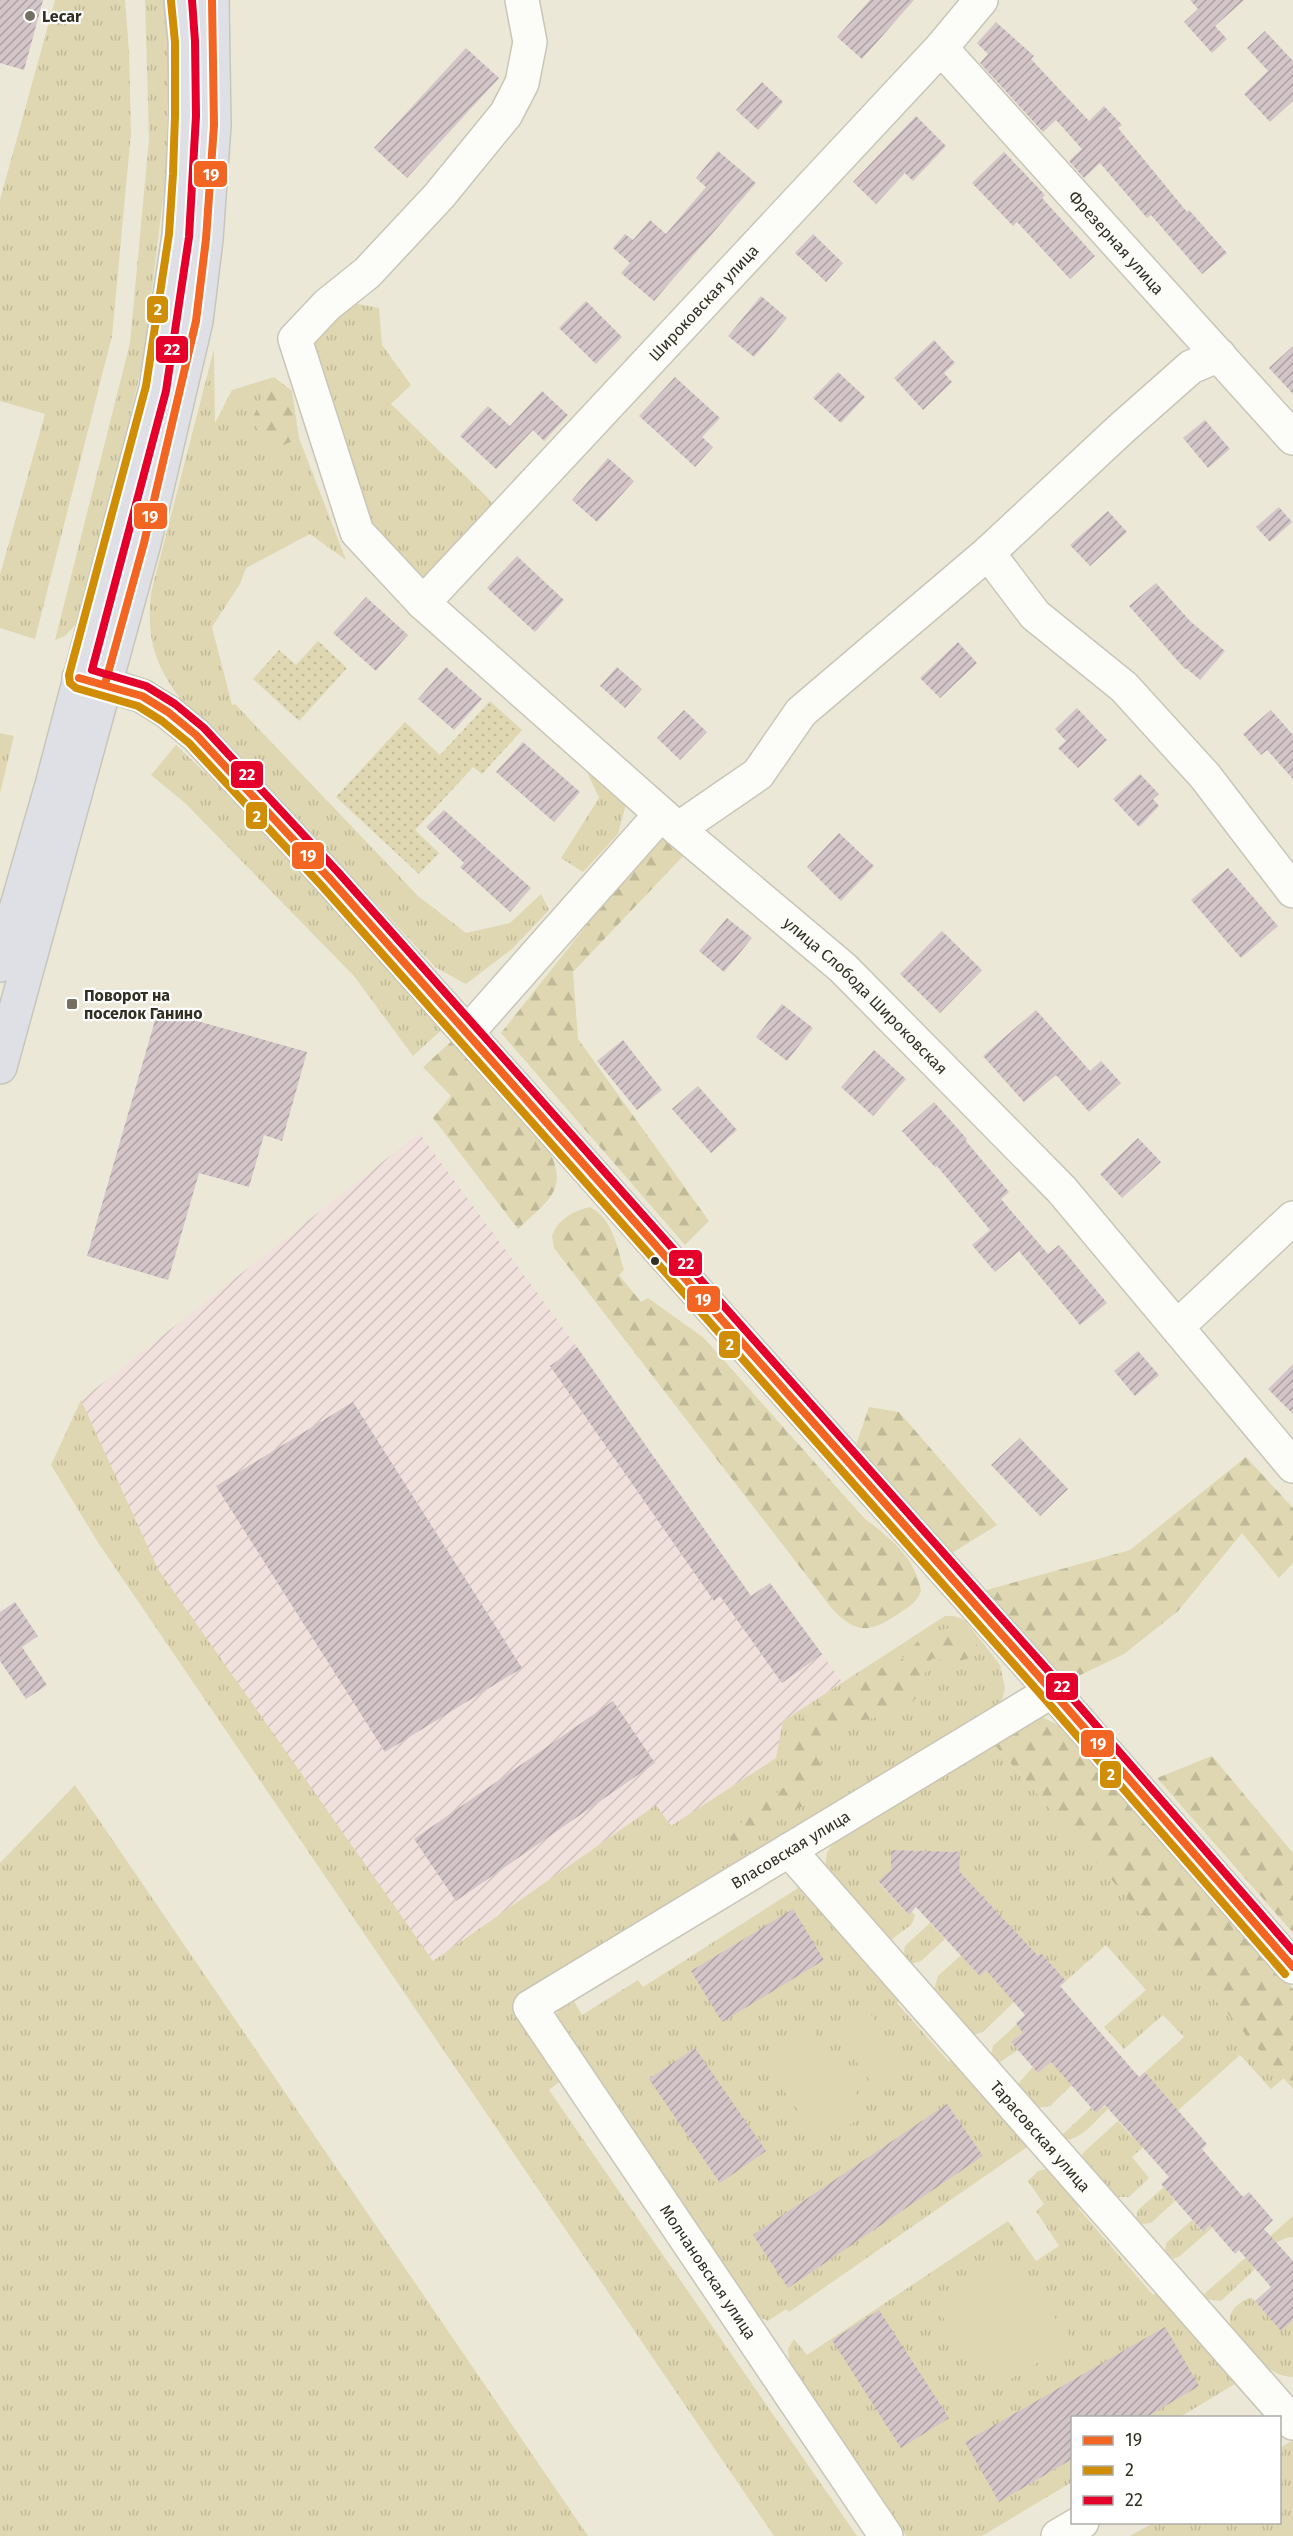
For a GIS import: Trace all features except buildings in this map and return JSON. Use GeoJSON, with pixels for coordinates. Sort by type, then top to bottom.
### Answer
{"type":"FeatureCollection","features":[{"type":"Feature","properties":{"kind":"highway"},"geometry":{"type":"LineString","coordinates":[[0,1066],[92,681],[159,364],[179,235],[185,140],[185,41],[181,0]]}},
{"type":"Feature","properties":{"kind":"highway"},"geometry":{"type":"LineString","coordinates":[[0,965],[52,785],[144,543],[196,321],[206,239],[214,125],[212,0]]}},
{"type":"Feature","properties":{"kind":"street","name":"улица Слобода Широковская"},"geometry":{"type":"LineString","coordinates":[[522,0],[530,42],[522,83],[506,114],[439,196],[367,273],[327,305],[295,339],[357,532],[423,603],[669,821],[843,968],[1062,1190],[1293,1466]]}},
{"type":"Feature","properties":{"kind":"street","name":"Широковская улица"},"geometry":{"type":"LineString","coordinates":[[423,603],[941,48],[981,0]]}},
{"type":"Feature","properties":{"kind":"street","name":"Фрезерная улица"},"geometry":{"type":"LineString","coordinates":[[941,48],[1293,438]]}},
{"type":"Feature","properties":{"kind":"street"},"geometry":{"type":"LineString","coordinates":[[467,1033],[669,821],[758,774],[801,712],[988,553],[1191,367],[1219,355]]}},
{"type":"Feature","properties":{"kind":"street"},"geometry":{"type":"LineString","coordinates":[[988,553],[1035,615],[1124,687],[1205,776],[1293,891]]}},
{"type":"Feature","properties":{"kind":"street"},"geometry":{"type":"LineString","coordinates":[[92,681],[142,696],[168,712],[196,735],[329,878],[1052,1691],[1293,1967]]}},
{"type":"Feature","properties":{"kind":"street"},"geometry":{"type":"LineString","coordinates":[[1177,1327],[1293,1218]]}},
{"type":"Feature","properties":{"kind":"street","name":"Власовская улица"},"geometry":{"type":"LineString","coordinates":[[530,2007],[1052,1691]]}},
{"type":"Feature","properties":{"kind":"street","name":"Тарасовская улица"},"geometry":{"type":"LineString","coordinates":[[789,1850],[1282,2412]]}},
{"type":"Feature","properties":{"kind":"street","name":"Молчановская улица"},"geometry":{"type":"LineString","coordinates":[[530,2007],[886,2536]]}},
{"type":"Feature","properties":{"kind":"street"},"geometry":{"type":"LineString","coordinates":[[1058,2536],[1080,2524]]}},
{"type":"Feature","properties":{"kind":"shaded area"},"geometry":{"type":"Polygon","coordinates":[[[419,1133],[577,1347],[751,1596],[770,1583],[842,1682],[783,1721],[776,1758],[670,1827],[656,1805],[433,1961],[99,1544],[134,1518],[81,1400],[419,1133]]]}},
{"type":"Feature","properties":{"kind":"green space"},"geometry":{"type":"Polygon","coordinates":[[[55,0],[125,0],[131,133],[112,336],[35,639],[0,628],[0,575],[45,414],[0,401],[0,200],[55,0]]]}},
{"type":"Feature","properties":{"kind":"green space"},"geometry":{"type":"Polygon","coordinates":[[[145,0],[165,0],[171,68],[168,158],[144,355],[108,514],[80,620],[65,636],[55,640],[130,343],[149,139],[145,0]]]}},
{"type":"Feature","properties":{"kind":"green space"},"geometry":{"type":"Polygon","coordinates":[[[353,303],[379,308],[382,345],[411,385],[391,404],[493,503],[421,581],[373,538],[356,490],[347,443],[309,345],[353,303]]]}},
{"type":"Feature","properties":{"kind":"green space"},"geometry":{"type":"Polygon","coordinates":[[[214,349],[215,423],[232,390],[274,377],[251,420],[273,449],[299,438],[346,560],[310,534],[246,568],[240,584],[212,627],[232,705],[235,704],[418,896],[466,933],[510,923],[541,894],[549,910],[512,949],[466,984],[435,967],[218,732],[208,728],[196,718],[167,679],[155,654],[150,626],[151,593],[214,349]]]}},
{"type":"Feature","properties":{"kind":"green space"},"geometry":{"type":"Polygon","coordinates":[[[274,377],[292,391],[299,438],[273,450],[251,420],[274,377]]]}},
{"type":"Feature","properties":{"kind":"green space"},"geometry":{"type":"Polygon","coordinates":[[[318,641],[347,668],[299,721],[253,679],[279,650],[296,665],[318,641]]]}},
{"type":"Feature","properties":{"kind":"green space"},"geometry":{"type":"Polygon","coordinates":[[[490,701],[522,730],[482,774],[473,767],[415,830],[439,853],[419,874],[336,797],[405,722],[440,755],[490,701]]]}},
{"type":"Feature","properties":{"kind":"green space"},"geometry":{"type":"Polygon","coordinates":[[[0,733],[14,736],[0,793],[0,733]]]}},
{"type":"Feature","properties":{"kind":"green space"},"geometry":{"type":"Polygon","coordinates":[[[176,745],[212,779],[445,1027],[413,1056],[354,976],[185,803],[151,775],[176,745]]]}},
{"type":"Feature","properties":{"kind":"green space"},"geometry":{"type":"Polygon","coordinates":[[[579,754],[628,797],[618,834],[583,872],[561,858],[599,798],[579,754]]]}},
{"type":"Feature","properties":{"kind":"green space"},"geometry":{"type":"Polygon","coordinates":[[[659,834],[685,854],[573,972],[578,1039],[709,1221],[685,1245],[501,1033],[659,834]]]}},
{"type":"Feature","properties":{"kind":"green space"},"geometry":{"type":"Polygon","coordinates":[[[455,1038],[546,1145],[557,1172],[553,1192],[547,1201],[518,1229],[433,1118],[451,1096],[423,1067],[455,1038]]]}},
{"type":"Feature","properties":{"kind":"green space"},"geometry":{"type":"Polygon","coordinates":[[[590,1207],[598,1212],[609,1226],[624,1270],[619,1275],[641,1302],[648,1298],[704,1338],[864,1518],[900,1549],[914,1568],[921,1591],[910,1606],[881,1624],[864,1628],[848,1623],[830,1606],[554,1248],[552,1236],[562,1220],[572,1213],[590,1207]]]}},
{"type":"Feature","properties":{"kind":"green space"},"geometry":{"type":"Polygon","coordinates":[[[81,1400],[158,1569],[433,1961],[656,1805],[671,1826],[776,1758],[783,1721],[945,1616],[965,1620],[1000,1665],[1005,1688],[1002,1700],[995,1709],[517,2007],[564,2078],[549,2090],[857,2536],[774,2536],[99,1544],[51,1465],[81,1400]]]}},
{"type":"Feature","properties":{"kind":"green space"},"geometry":{"type":"Polygon","coordinates":[[[869,1407],[899,1412],[997,1525],[952,1553],[856,1445],[869,1407]]]}},
{"type":"Feature","properties":{"kind":"green space"},"geometry":{"type":"Polygon","coordinates":[[[1246,1457],[1293,1508],[1293,1563],[1279,1578],[1242,1533],[1178,1611],[1124,1654],[1068,1681],[983,1591],[1130,1550],[1246,1457]]]}},
{"type":"Feature","properties":{"kind":"green space"},"geometry":{"type":"Polygon","coordinates":[[[950,1628],[974,1636],[980,1653],[968,1659],[956,1661],[932,1658],[924,1676],[920,1694],[911,1703],[884,1716],[848,1723],[834,1732],[819,1767],[819,1779],[806,1805],[754,1827],[745,1847],[733,1846],[730,1838],[750,1811],[779,1792],[788,1783],[793,1730],[811,1708],[869,1672],[899,1662],[918,1641],[932,1632],[950,1628]]]}},
{"type":"Feature","properties":{"kind":"green space"},"geometry":{"type":"Polygon","coordinates":[[[1040,1716],[1062,1727],[1293,1989],[1293,2089],[993,1743],[1040,1716]]]}},
{"type":"Feature","properties":{"kind":"green space"},"geometry":{"type":"Polygon","coordinates":[[[993,1743],[1284,2078],[1271,2089],[1240,2055],[1155,2131],[1157,2135],[1132,2157],[1149,2178],[1129,2197],[1115,2197],[1082,2158],[1083,2153],[1118,2121],[1131,2136],[1170,2102],[1145,2072],[1184,2037],[1163,2015],[1124,2049],[1104,2027],[1146,1990],[1106,1945],[1066,1981],[1041,1953],[1002,1987],[1014,2002],[983,2032],[973,2035],[934,1990],[938,1976],[961,1955],[980,1976],[1021,1938],[959,1871],[959,1852],[892,1850],[891,1870],[878,1882],[908,1914],[912,1912],[915,1915],[912,1924],[891,1940],[887,1939],[825,1867],[827,1852],[836,1840],[993,1743]]]}},
{"type":"Feature","properties":{"kind":"green space"},"geometry":{"type":"Polygon","coordinates":[[[1212,1756],[1293,1853],[1293,1933],[1157,1778],[1212,1756]]]}},
{"type":"Feature","properties":{"kind":"green space"},"geometry":{"type":"Polygon","coordinates":[[[75,1785],[588,2536],[0,2536],[0,1863],[75,1785]]]}},
{"type":"Feature","properties":{"kind":"green space"},"geometry":{"type":"Polygon","coordinates":[[[806,1883],[906,1993],[897,2003],[949,2062],[960,2054],[1030,2145],[789,2312],[786,2309],[768,2321],[755,2315],[554,2020],[561,2006],[572,1998],[582,2015],[638,1980],[643,1987],[806,1883]]]}},
{"type":"Feature","properties":{"kind":"green space"},"geometry":{"type":"Polygon","coordinates":[[[930,1923],[945,1939],[921,1961],[911,1964],[903,1957],[905,1946],[930,1923]]]}},
{"type":"Feature","properties":{"kind":"green space"},"geometry":{"type":"Polygon","coordinates":[[[868,2010],[908,2070],[877,2091],[836,2032],[868,2010]]]}},
{"type":"Feature","properties":{"kind":"green space"},"geometry":{"type":"Polygon","coordinates":[[[1017,2024],[1024,2032],[1012,2042],[1018,2050],[1000,2062],[991,2055],[993,2046],[1017,2024]]]}},
{"type":"Feature","properties":{"kind":"green space"},"geometry":{"type":"Polygon","coordinates":[[[811,2027],[869,2112],[842,2130],[811,2129],[771,2072],[776,2048],[811,2027]]]}},
{"type":"Feature","properties":{"kind":"green space"},"geometry":{"type":"Polygon","coordinates":[[[1051,2062],[1072,2085],[1050,2106],[1037,2108],[1017,2085],[1033,2067],[1038,2073],[1051,2062]]]}},
{"type":"Feature","properties":{"kind":"green space"},"geometry":{"type":"Polygon","coordinates":[[[1105,2106],[1108,2109],[1079,2136],[1065,2140],[1059,2138],[1091,2108],[1096,2113],[1105,2106]]]}},
{"type":"Feature","properties":{"kind":"green space"},"geometry":{"type":"Polygon","coordinates":[[[1050,2168],[1087,2199],[1078,2208],[1153,2295],[1164,2287],[1245,2378],[1182,2416],[1071,2416],[1071,2483],[982,2536],[906,2536],[790,2368],[788,2349],[794,2339],[807,2355],[1008,2221],[1036,2261],[1059,2246],[1036,2211],[1044,2204],[1028,2181],[1038,2171],[1050,2168]]]}},
{"type":"Feature","properties":{"kind":"green space"},"geometry":{"type":"Polygon","coordinates":[[[1164,2187],[1175,2201],[1151,2223],[1142,2224],[1136,2219],[1138,2210],[1164,2187]]]}},
{"type":"Feature","properties":{"kind":"green space"},"geometry":{"type":"Polygon","coordinates":[[[1293,2216],[1293,2237],[1276,2243],[1252,2265],[1255,2269],[1221,2301],[1206,2299],[1203,2295],[1293,2216]]]}},
{"type":"Feature","properties":{"kind":"green space"},"geometry":{"type":"Polygon","coordinates":[[[1192,2220],[1202,2232],[1211,2225],[1212,2228],[1180,2256],[1173,2259],[1165,2252],[1166,2243],[1192,2220]]]}},
{"type":"Feature","properties":{"kind":"green space"},"geometry":{"type":"Polygon","coordinates":[[[1004,2257],[1074,2341],[1002,2384],[991,2368],[982,2374],[934,2304],[1004,2257]]]}},
{"type":"Feature","properties":{"kind":"green space"},"geometry":{"type":"Polygon","coordinates":[[[1252,2298],[1281,2330],[1293,2320],[1293,2377],[1284,2376],[1266,2367],[1232,2330],[1230,2320],[1233,2311],[1239,2303],[1252,2298]]]}},
{"type":"Feature","properties":{"kind":"green space"},"geometry":{"type":"Polygon","coordinates":[[[1293,2440],[1293,2536],[1130,2536],[1151,2524],[1281,2524],[1281,2447],[1293,2440]]]}},
{"type":"Feature","properties":{"kind":"transit line","name":"22"},"geometry":{"type":"LineString","coordinates":[[192,0],[196,116],[189,237],[166,391],[92,670],[146,686],[175,704],[204,728],[337,871],[1060,1684],[1293,1951]]}},
{"type":"Feature","properties":{"kind":"transit line","name":"19"},"geometry":{"type":"LineString","coordinates":[[105,684],[144,543],[196,321],[206,239],[214,125],[212,0]]}},
{"type":"Feature","properties":{"kind":"transit line","name":"2"},"geometry":{"type":"LineString","coordinates":[[171,1],[175,42],[175,116],[169,234],[146,386],[69,675],[70,683],[76,688],[138,706],[162,721],[189,743],[321,885],[1044,1698],[1285,1974]]}},
{"type":"Feature","properties":{"kind":"transit line","name":"19"},"geometry":{"type":"LineString","coordinates":[[79,678],[142,696],[168,712],[196,735],[329,878],[1052,1691],[1293,1967]]}},
{"type":"Feature","properties":{"kind":"place","name":"Lecar"},"geometry":{"type":"Point","coordinates":[30,16]}},
{"type":"Feature","properties":{"kind":"place","name":"Поворот на поселок Ганино"},"geometry":{"type":"Point","coordinates":[72,1004]}}]}
